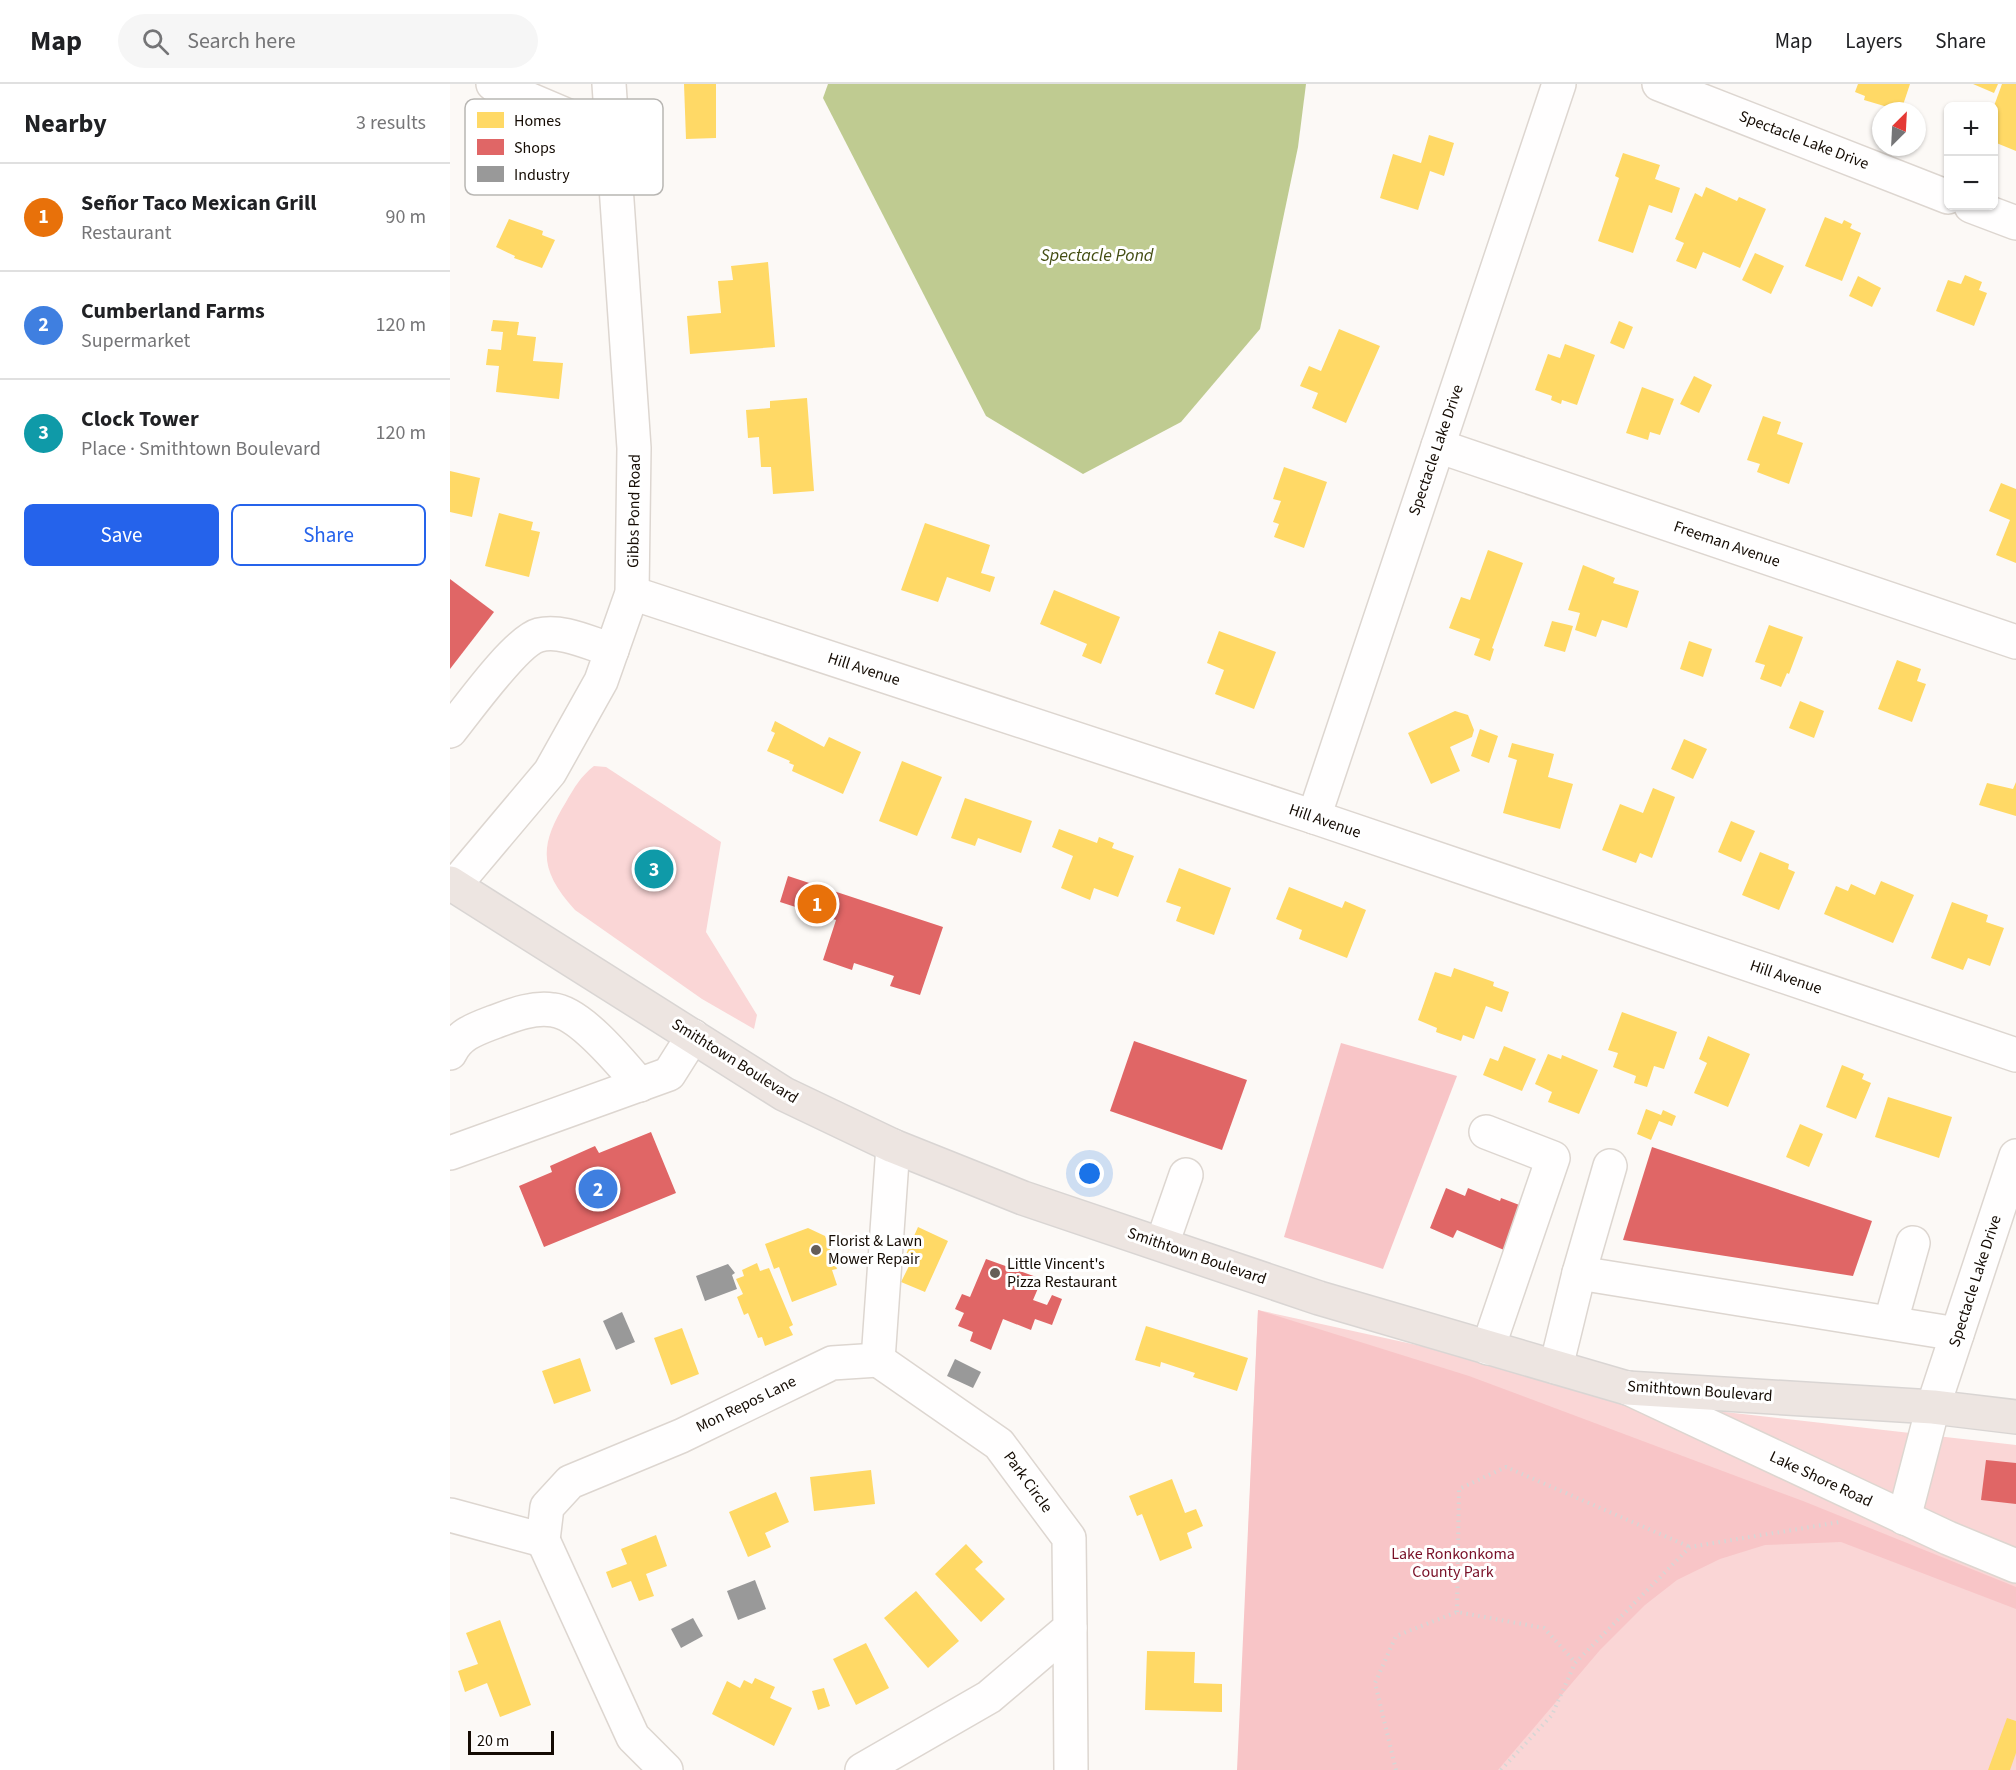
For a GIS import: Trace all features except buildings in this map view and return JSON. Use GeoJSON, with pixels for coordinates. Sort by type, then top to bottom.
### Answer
{"type":"FeatureCollection","features":[{"type":"Feature","properties":{"kind":"main road","name":"Smithtown Boulevard"},"geometry":{"type":"LineString","coordinates":[[451,886],[784,1094],[893,1146],[1023,1198],[1319,1298],[1627,1388],[1933,1407],[2016,1417]]}},
{"type":"Feature","properties":{"kind":"street"},"geometry":{"type":"LineString","coordinates":[[493,84],[528,99]]}},
{"type":"Feature","properties":{"kind":"street","name":"Gibbs Pond Road"},"geometry":{"type":"LineString","coordinates":[[609,84],[610,99]]}},
{"type":"Feature","properties":{"kind":"street","name":"Spectacle Lake Drive"},"geometry":{"type":"LineString","coordinates":[[1314,817],[1559,84]]}},
{"type":"Feature","properties":{"kind":"street","name":"Spectacle Lake Drive"},"geometry":{"type":"LineString","coordinates":[[1659,84],[1944,195]]}},
{"type":"Feature","properties":{"kind":"street","name":"Gibbs Pond Road"},"geometry":{"type":"LineString","coordinates":[[451,886],[550,772],[601,681],[632,593],[634,448],[617,195]]}},
{"type":"Feature","properties":{"kind":"street"},"geometry":{"type":"LineString","coordinates":[[1982,210],[2016,223]]}},
{"type":"Feature","properties":{"kind":"street","name":"Freeman Avenue"},"geometry":{"type":"LineString","coordinates":[[1438,446],[2016,642]]}},
{"type":"Feature","properties":{"kind":"street","name":"Hill Avenue"},"geometry":{"type":"LineString","coordinates":[[632,593],[1314,817],[2016,1055]]}},
{"type":"Feature","properties":{"kind":"street"},"geometry":{"type":"LineString","coordinates":[[450,730],[512,656],[538,635],[558,634],[612,650]]}},
{"type":"Feature","properties":{"kind":"street"},"geometry":{"type":"LineString","coordinates":[[450,1053],[466,1033],[514,1015],[538,1009],[555,1010],[586,1029],[611,1051],[640,1085]]}},
{"type":"Feature","properties":{"kind":"street"},"geometry":{"type":"LineString","coordinates":[[450,1153],[669,1074],[693,1036]]}},
{"type":"Feature","properties":{"kind":"street"},"geometry":{"type":"LineString","coordinates":[[1486,1132],[1553,1158],[1488,1348]]}},
{"type":"Feature","properties":{"kind":"street"},"geometry":{"type":"LineString","coordinates":[[878,1360],[893,1146]]}},
{"type":"Feature","properties":{"kind":"street","name":"Spectacle Lake Drive"},"geometry":{"type":"LineString","coordinates":[[1904,1518],[1933,1407],[2016,1156]]}},
{"type":"Feature","properties":{"kind":"street"},"geometry":{"type":"LineString","coordinates":[[1556,1367],[1579,1273],[1611,1166]]}},
{"type":"Feature","properties":{"kind":"street"},"geometry":{"type":"LineString","coordinates":[[1162,1244],[1186,1175]]}},
{"type":"Feature","properties":{"kind":"street"},"geometry":{"type":"LineString","coordinates":[[1891,1321],[1913,1243]]}},
{"type":"Feature","properties":{"kind":"street"},"geometry":{"type":"LineString","coordinates":[[1579,1273],[1891,1321],[1957,1334]]}},
{"type":"Feature","properties":{"kind":"street","name":"Mon Repos Lane"},"geometry":{"type":"LineString","coordinates":[[543,1540],[547,1507],[570,1482],[681,1436],[832,1363],[878,1360]]}},
{"type":"Feature","properties":{"kind":"street","name":"Park Circle"},"geometry":{"type":"LineString","coordinates":[[878,1360],[999,1444],[1069,1538],[1071,1770]]}},
{"type":"Feature","properties":{"kind":"street","name":"Lake Shore Road"},"geometry":{"type":"LineString","coordinates":[[1627,1388],[1904,1518],[2016,1566]]}},
{"type":"Feature","properties":{"kind":"street"},"geometry":{"type":"LineString","coordinates":[[450,1515],[543,1540],[633,1737],[666,1770]]}},
{"type":"Feature","properties":{"kind":"street"},"geometry":{"type":"LineString","coordinates":[[862,1770],[989,1697],[1070,1628]]}},
{"type":"Feature","properties":{"kind":"path"},"geometry":{"type":"LineString","coordinates":[[1457,1612],[1459,1490],[1506,1467],[1690,1546],[1851,1520]]}},
{"type":"Feature","properties":{"kind":"path"},"geometry":{"type":"LineString","coordinates":[[1500,1770],[1552,1715],[1575,1662],[1690,1546]]}},
{"type":"Feature","properties":{"kind":"path"},"geometry":{"type":"LineString","coordinates":[[1396,1770],[1375,1683],[1396,1636],[1457,1612],[1544,1628],[1575,1662]]}},
{"type":"Feature","properties":{"kind":"green space"},"geometry":{"type":"Polygon","coordinates":[[[594,766],[606,767],[721,842],[706,932],[757,1015],[754,1029],[702,999],[575,910],[555,883],[549,871],[547,858],[547,846],[551,832],[575,787],[594,766]]]}},
{"type":"Feature","properties":{"kind":"green space"},"geometry":{"type":"Polygon","coordinates":[[[1341,1043],[1457,1076],[1383,1269],[1284,1237],[1341,1043]]]}},
{"type":"Feature","properties":{"kind":"green space","name":"Lake Ronkonkoma County Park"},"geometry":{"type":"Polygon","coordinates":[[[1258,1310],[1716,1411],[2016,1445],[2016,1770],[1238,1770],[1258,1310]]]}},
{"type":"Feature","properties":{"kind":"green space"},"geometry":{"type":"Polygon","coordinates":[[[1258,1310],[1469,1376],[1803,1501],[2016,1587],[2016,1609],[1841,1542],[1765,1545],[1720,1559],[1677,1580],[1645,1605],[1600,1650],[1498,1770],[1237,1770],[1258,1310]]]}},
{"type":"Feature","properties":{"kind":"water","name":"Spectacle Pond"},"geometry":{"type":"Polygon","coordinates":[[[828,84],[1306,84],[1298,147],[1260,329],[1181,422],[1083,474],[986,416],[823,98],[828,84]]]}},
{"type":"Feature","properties":{"kind":"place","name":"Clock Tower"},"geometry":{"type":"Point","coordinates":[654,869]}},
{"type":"Feature","properties":{"kind":"place","name":"Señor Taco Mexican Grill"},"geometry":{"type":"Point","coordinates":[817,904]}},
{"type":"Feature","properties":{"kind":"place","name":"Cumberland Farms"},"geometry":{"type":"Point","coordinates":[598,1189]}},
{"type":"Feature","properties":{"kind":"place","name":"Florist & Lawn Mower Repair"},"geometry":{"type":"Point","coordinates":[816,1250]}},
{"type":"Feature","properties":{"kind":"place","name":"Little Vincent's Pizza Restaurant"},"geometry":{"type":"Point","coordinates":[995,1273]}}]}
